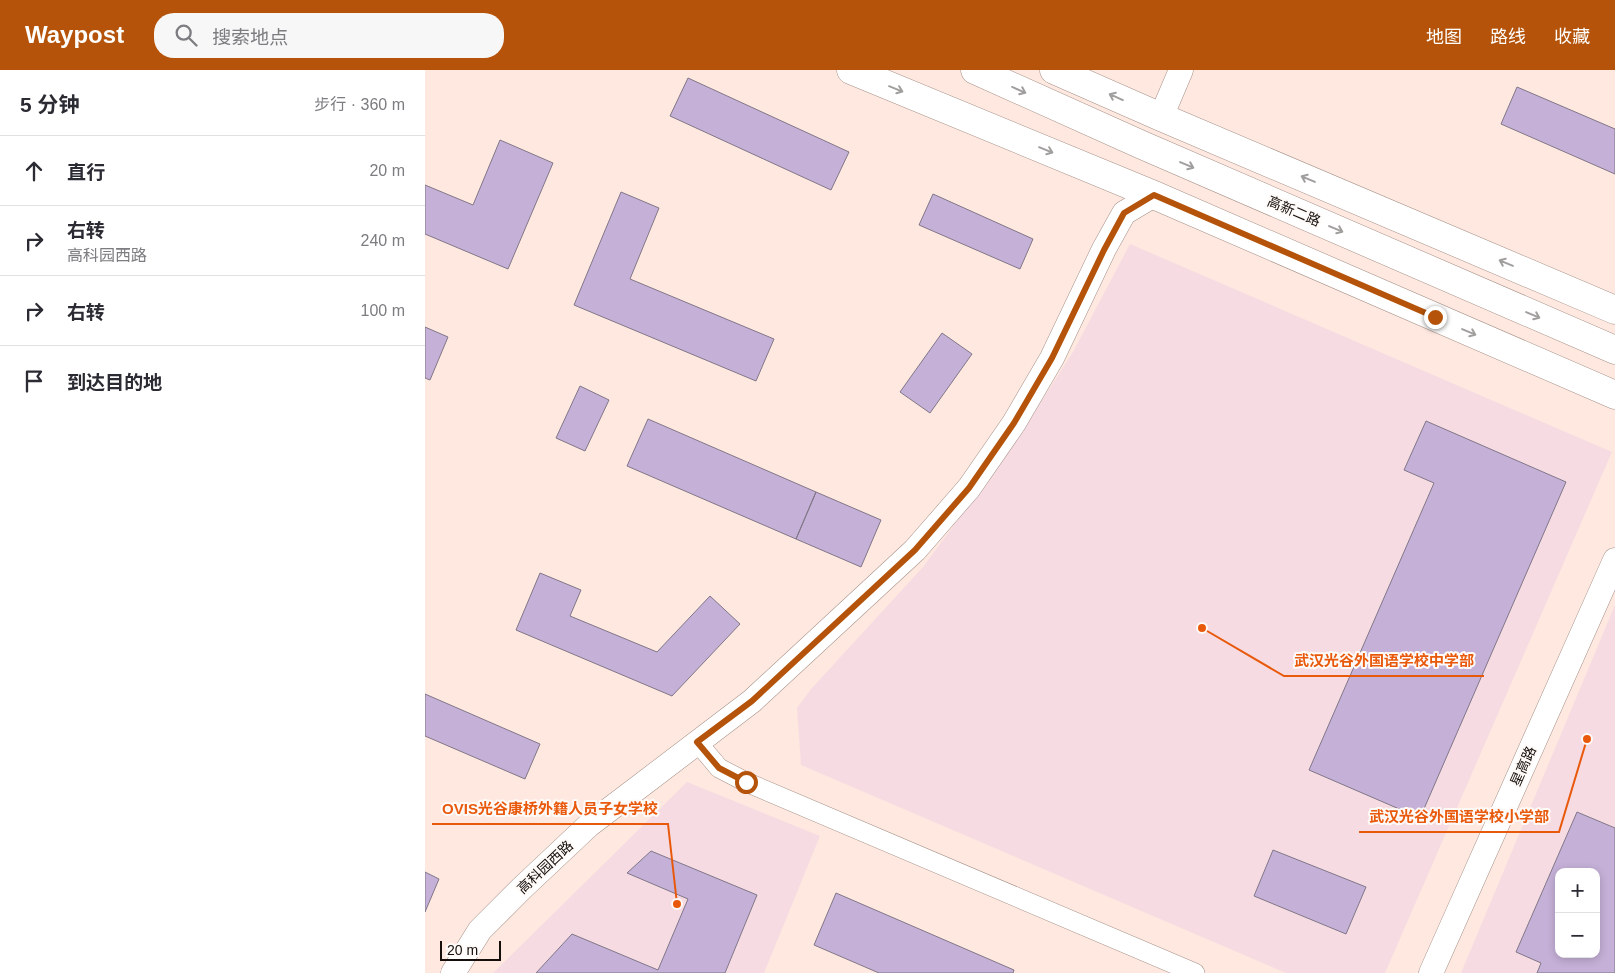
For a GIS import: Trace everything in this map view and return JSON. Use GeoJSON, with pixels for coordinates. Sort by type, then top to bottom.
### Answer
{"type":"FeatureCollection","features":[{"type":"Feature","properties":{"kind":"main road"},"geometry":{"type":"LineString","coordinates":[[851,70],[1154,195],[1615,395]]}},
{"type":"Feature","properties":{"kind":"main road","name":"高新二路"},"geometry":{"type":"LineString","coordinates":[[975,70],[1142,145],[1615,350]]}},
{"type":"Feature","properties":{"kind":"main road"},"geometry":{"type":"LineString","coordinates":[[1054,70],[1615,310]]}},
{"type":"Feature","properties":{"kind":"street"},"geometry":{"type":"LineString","coordinates":[[1161,117],[1181,70]]}},
{"type":"Feature","properties":{"kind":"street","name":"高科园西路"},"geometry":{"type":"LineString","coordinates":[[453,973],[480,930],[589,825],[752,701],[915,550],[969,488],[1014,423],[1052,358],[1124,213],[1154,195]]}},
{"type":"Feature","properties":{"kind":"street","name":"星高路"},"geometry":{"type":"LineString","coordinates":[[1431,973],[1615,560]]}},
{"type":"Feature","properties":{"kind":"street"},"geometry":{"type":"LineString","coordinates":[[697,742],[719,768],[746,782],[1195,973]]}},
{"type":"Feature","properties":{"kind":"shaded area"},"geometry":{"type":"Polygon","coordinates":[[[1130,244],[1612,452],[1385,973],[1286,973],[801,765],[797,708],[812,688],[923,567],[1015,442],[1073,352],[1130,244]]]}},
{"type":"Feature","properties":{"kind":"shaded area"},"geometry":{"type":"Polygon","coordinates":[[[1615,605],[1615,973],[1461,973],[1615,605]]]}},
{"type":"Feature","properties":{"kind":"shaded area"},"geometry":{"type":"Polygon","coordinates":[[[687,782],[820,836],[764,973],[493,973],[687,782]]]}},
{"type":"Feature","properties":{"kind":"building"},"geometry":{"type":"Polygon","coordinates":[[[688,78],[849,152],[831,190],[670,116],[688,78]]]}},
{"type":"Feature","properties":{"kind":"building"},"geometry":{"type":"Polygon","coordinates":[[[1517,87],[1615,129],[1615,174],[1501,124],[1517,87]]]}},
{"type":"Feature","properties":{"kind":"building"},"geometry":{"type":"Polygon","coordinates":[[[500,140],[553,163],[508,269],[425,234],[425,185],[473,205],[500,140]]]}},
{"type":"Feature","properties":{"kind":"building"},"geometry":{"type":"Polygon","coordinates":[[[621,192],[659,208],[630,279],[774,339],[756,381],[574,305],[621,192]]]}},
{"type":"Feature","properties":{"kind":"building"},"geometry":{"type":"Polygon","coordinates":[[[933,194],[1033,239],[1020,269],[919,225],[933,194]]]}},
{"type":"Feature","properties":{"kind":"building"},"geometry":{"type":"Polygon","coordinates":[[[425,327],[448,337],[430,380],[425,378],[425,327]]]}},
{"type":"Feature","properties":{"kind":"building"},"geometry":{"type":"Polygon","coordinates":[[[942,333],[972,354],[930,413],[900,392],[942,333]]]}},
{"type":"Feature","properties":{"kind":"building"},"geometry":{"type":"Polygon","coordinates":[[[580,386],[609,400],[585,451],[556,438],[580,386]]]}},
{"type":"Feature","properties":{"kind":"building"},"geometry":{"type":"Polygon","coordinates":[[[648,419],[816,492],[796,539],[627,466],[648,419]]]}},
{"type":"Feature","properties":{"kind":"building"},"geometry":{"type":"Polygon","coordinates":[[[1426,421],[1566,482],[1420,818],[1309,770],[1434,483],[1404,470],[1426,421]]]}},
{"type":"Feature","properties":{"kind":"building"},"geometry":{"type":"Polygon","coordinates":[[[816,492],[881,520],[861,567],[796,539],[816,492]]]}},
{"type":"Feature","properties":{"kind":"building"},"geometry":{"type":"Polygon","coordinates":[[[540,573],[581,590],[570,616],[657,652],[710,596],[740,624],[672,696],[516,630],[540,573]]]}},
{"type":"Feature","properties":{"kind":"building"},"geometry":{"type":"Polygon","coordinates":[[[425,694],[540,744],[525,779],[425,736],[425,694]]]}},
{"type":"Feature","properties":{"kind":"building"},"geometry":{"type":"Polygon","coordinates":[[[1577,812],[1615,828],[1615,973],[1537,973],[1541,963],[1516,952],[1577,812]]]}},
{"type":"Feature","properties":{"kind":"building"},"geometry":{"type":"Polygon","coordinates":[[[1273,850],[1366,887],[1346,934],[1254,896],[1273,850]]]}},
{"type":"Feature","properties":{"kind":"building"},"geometry":{"type":"Polygon","coordinates":[[[651,851],[757,895],[725,973],[536,973],[572,934],[658,970],[688,899],[627,873],[651,851]]]}},
{"type":"Feature","properties":{"kind":"building"},"geometry":{"type":"Polygon","coordinates":[[[425,872],[439,879],[425,912],[425,872]]]}},
{"type":"Feature","properties":{"kind":"building"},"geometry":{"type":"Polygon","coordinates":[[[836,893],[1014,970],[1013,973],[879,973],[814,945],[836,893]]]}},
{"type":"Feature","properties":{"kind":"place","name":"武汉光谷外国语学校中学部"},"geometry":{"type":"Point","coordinates":[1202,628]}},
{"type":"Feature","properties":{"kind":"place","name":"武汉光谷外国语学校小学部"},"geometry":{"type":"Point","coordinates":[1587,739]}},
{"type":"Feature","properties":{"kind":"place","name":"OVIS光谷康桥外籍人员子女学校"},"geometry":{"type":"Point","coordinates":[677,904]}},
{"type":"Feature","properties":{"kind":"route"},"geometry":{"type":"LineString","coordinates":[[746,782],[719,768],[697,742],[752,701],[915,550],[969,488],[1014,423],[1052,358],[1124,213],[1154,195],[1435,317]]}}]}
